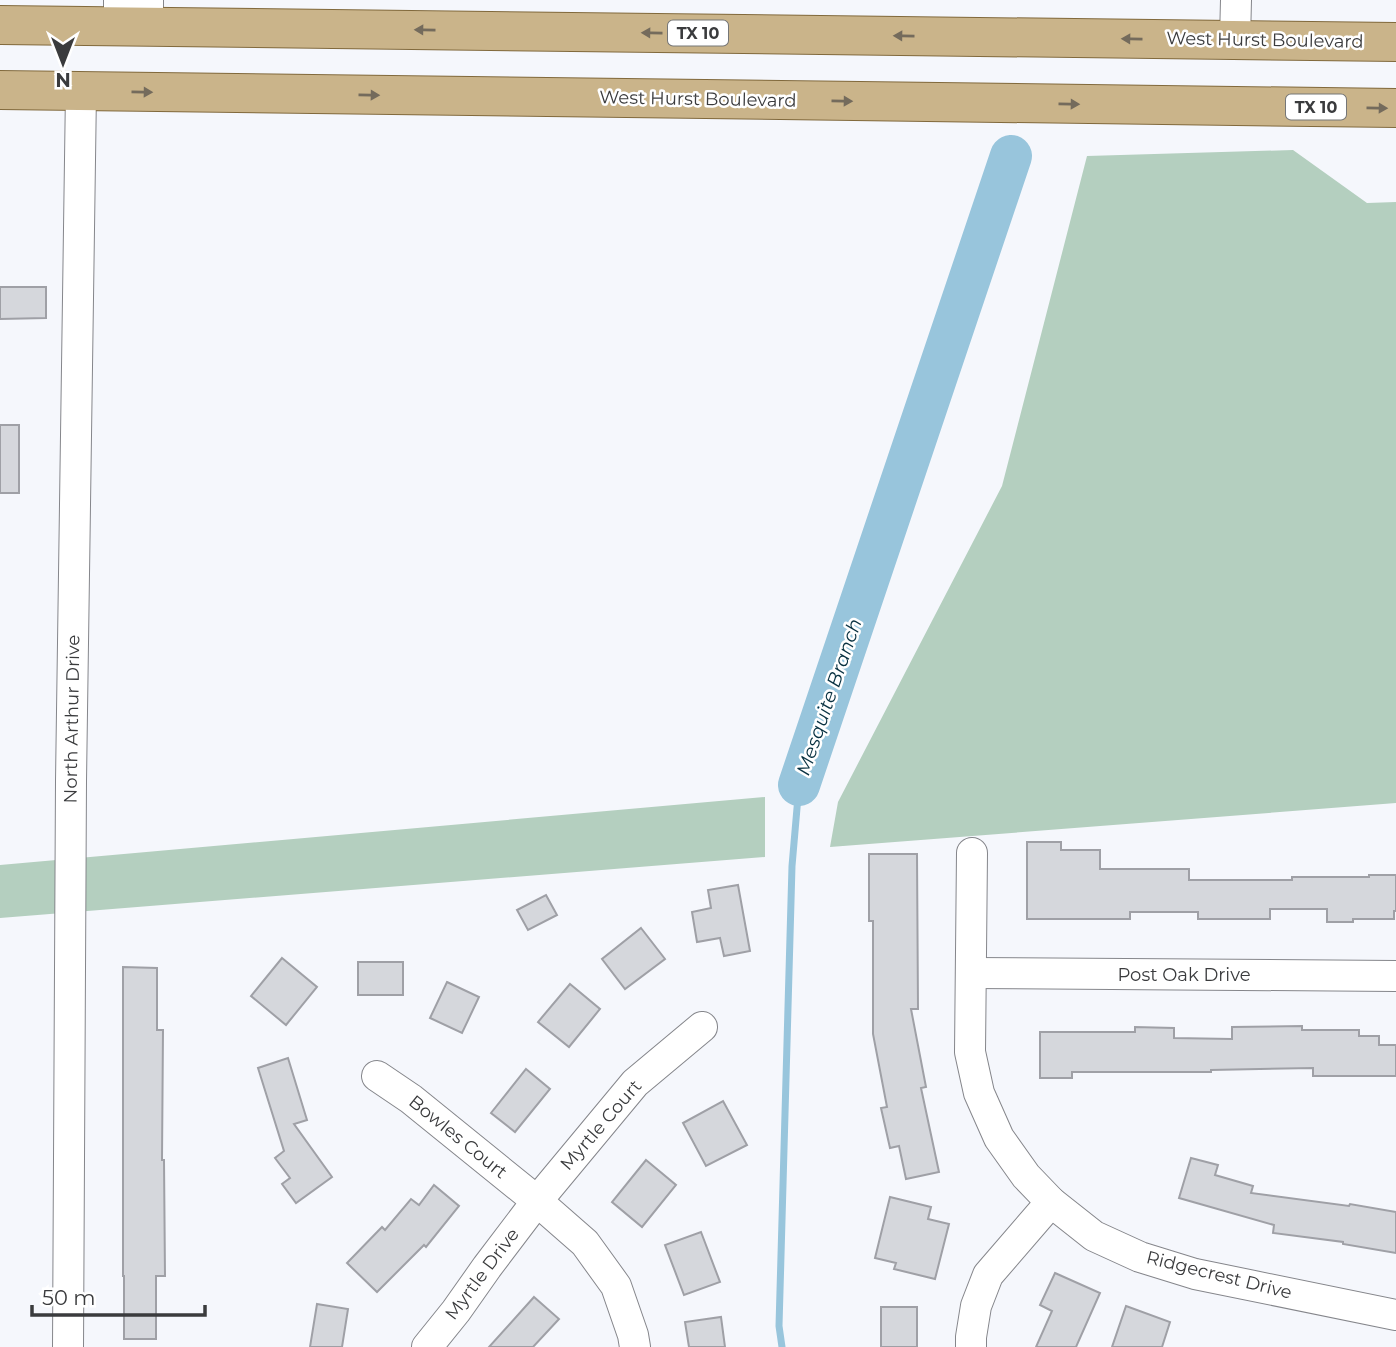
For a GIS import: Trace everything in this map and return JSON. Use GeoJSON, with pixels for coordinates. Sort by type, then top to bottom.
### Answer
{"type":"FeatureCollection","features":[{"type":"Feature","properties":{"kind":"main road","name":"West Hurst Boulevard"},"geometry":{"type":"LineString","coordinates":[[0,24],[134,13],[1396,42]]}},
{"type":"Feature","properties":{"kind":"main road","name":"West Hurst Boulevard"},"geometry":{"type":"LineString","coordinates":[[0,90],[1396,108]]}},
{"type":"Feature","properties":{"kind":"street"},"geometry":{"type":"LineString","coordinates":[[1235,40],[1236,0]]}},
{"type":"Feature","properties":{"kind":"street","name":"North Arthur Drive"},"geometry":{"type":"LineString","coordinates":[[68,1347],[71,781],[81,91]]}},
{"type":"Feature","properties":{"kind":"street","name":"Ridgecrest Drive"},"geometry":{"type":"LineString","coordinates":[[972,853],[970,1052],[979,1093],[999,1138],[1026,1176],[1051,1202],[1094,1236],[1140,1257],[1195,1274],[1396,1315]]}},
{"type":"Feature","properties":{"kind":"street","name":"Post Oak Drive"},"geometry":{"type":"LineString","coordinates":[[971,973],[1396,976]]}},
{"type":"Feature","properties":{"kind":"street","name":"Myrtle Court"},"geometry":{"type":"LineString","coordinates":[[537,1201],[635,1083],[702,1027]]}},
{"type":"Feature","properties":{"kind":"street","name":"Bowles Court"},"geometry":{"type":"LineString","coordinates":[[377,1076],[537,1201],[585,1243],[616,1286],[635,1347]]}},
{"type":"Feature","properties":{"kind":"street","name":"Myrtle Drive"},"geometry":{"type":"LineString","coordinates":[[427,1347],[537,1201]]}},
{"type":"Feature","properties":{"kind":"street"},"geometry":{"type":"LineString","coordinates":[[971,1347],[976,1306],[988,1275],[1051,1202]]}},
{"type":"Feature","properties":{"kind":"green space"},"geometry":{"type":"Polygon","coordinates":[[[1293,150],[1367,203],[1396,202],[1396,803],[830,847],[838,802],[1002,486],[1087,156],[1293,150]]]}},
{"type":"Feature","properties":{"kind":"green space"},"geometry":{"type":"Polygon","coordinates":[[[765,797],[765,857],[0,918],[0,865],[765,797]]]}},
{"type":"Feature","properties":{"kind":"building"},"geometry":{"type":"Polygon","coordinates":[[[0,287],[46,287],[46,318],[0,319],[0,287]]]}},
{"type":"Feature","properties":{"kind":"building"},"geometry":{"type":"Polygon","coordinates":[[[0,425],[19,425],[19,493],[0,493],[0,425]]]}},
{"type":"Feature","properties":{"kind":"building"},"geometry":{"type":"Polygon","coordinates":[[[1027,842],[1061,842],[1061,850],[1100,850],[1100,869],[1189,869],[1189,880],[1292,880],[1292,877],[1396,875],[1396,911],[1394,919],[1353,919],[1353,922],[1327,922],[1327,909],[1270,909],[1270,919],[1198,919],[1198,912],[1130,912],[1130,919],[1027,919],[1027,842]]]}},
{"type":"Feature","properties":{"kind":"building"},"geometry":{"type":"Polygon","coordinates":[[[869,854],[917,854],[918,1009],[911,1009],[926,1087],[921,1088],[939,1172],[906,1179],[899,1146],[890,1148],[881,1108],[887,1107],[873,1034],[873,921],[869,921],[869,854]]]}},
{"type":"Feature","properties":{"kind":"building"},"geometry":{"type":"Polygon","coordinates":[[[738,885],[750,951],[724,956],[720,938],[697,942],[692,912],[711,908],[708,890],[738,885]]]}},
{"type":"Feature","properties":{"kind":"building"},"geometry":{"type":"Polygon","coordinates":[[[546,895],[557,915],[528,930],[517,910],[546,895]]]}},
{"type":"Feature","properties":{"kind":"building"},"geometry":{"type":"Polygon","coordinates":[[[641,928],[665,959],[625,989],[602,959],[641,928]]]}},
{"type":"Feature","properties":{"kind":"building"},"geometry":{"type":"Polygon","coordinates":[[[282,958],[317,987],[286,1025],[251,996],[282,958]]]}},
{"type":"Feature","properties":{"kind":"building"},"geometry":{"type":"Polygon","coordinates":[[[358,962],[403,962],[403,995],[358,995],[358,962]]]}},
{"type":"Feature","properties":{"kind":"building"},"geometry":{"type":"Polygon","coordinates":[[[123,967],[157,968],[157,1030],[163,1030],[165,1276],[156,1276],[156,1339],[124,1339],[123,967]]]}},
{"type":"Feature","properties":{"kind":"building"},"geometry":{"type":"Polygon","coordinates":[[[447,982],[479,997],[462,1033],[430,1018],[447,982]]]}},
{"type":"Feature","properties":{"kind":"building"},"geometry":{"type":"Polygon","coordinates":[[[570,984],[600,1009],[569,1047],[538,1022],[570,984]]]}},
{"type":"Feature","properties":{"kind":"building"},"geometry":{"type":"Polygon","coordinates":[[[1302,1026],[1302,1030],[1359,1030],[1359,1036],[1379,1036],[1379,1045],[1396,1045],[1396,1076],[1313,1076],[1313,1068],[1211,1072],[1072,1072],[1072,1078],[1040,1078],[1040,1032],[1135,1032],[1135,1027],[1174,1028],[1174,1038],[1232,1039],[1232,1027],[1302,1026]]]}},
{"type":"Feature","properties":{"kind":"building"},"geometry":{"type":"Polygon","coordinates":[[[288,1058],[307,1120],[294,1124],[332,1177],[296,1203],[282,1184],[290,1178],[275,1158],[284,1151],[258,1068],[288,1058]]]}},
{"type":"Feature","properties":{"kind":"building"},"geometry":{"type":"Polygon","coordinates":[[[526,1069],[550,1089],[515,1132],[491,1113],[526,1069]]]}},
{"type":"Feature","properties":{"kind":"building"},"geometry":{"type":"Polygon","coordinates":[[[723,1101],[747,1145],[706,1166],[683,1123],[723,1101]]]}},
{"type":"Feature","properties":{"kind":"building"},"geometry":{"type":"Polygon","coordinates":[[[1191,1158],[1218,1165],[1215,1175],[1253,1186],[1251,1193],[1396,1212],[1396,1253],[1343,1242],[1273,1233],[1274,1225],[1179,1198],[1191,1158]]]}},
{"type":"Feature","properties":{"kind":"building"},"geometry":{"type":"Polygon","coordinates":[[[646,1160],[676,1185],[642,1227],[612,1202],[646,1160]]]}},
{"type":"Feature","properties":{"kind":"building"},"geometry":{"type":"Polygon","coordinates":[[[434,1185],[459,1206],[426,1247],[424,1245],[377,1292],[347,1263],[382,1227],[385,1230],[411,1199],[419,1205],[434,1185]]]}},
{"type":"Feature","properties":{"kind":"building"},"geometry":{"type":"Polygon","coordinates":[[[890,1197],[931,1207],[928,1219],[949,1224],[935,1279],[894,1269],[896,1263],[875,1258],[890,1197]]]}},
{"type":"Feature","properties":{"kind":"building"},"geometry":{"type":"Polygon","coordinates":[[[701,1232],[720,1282],[684,1295],[665,1245],[701,1232]]]}},
{"type":"Feature","properties":{"kind":"building"},"geometry":{"type":"Polygon","coordinates":[[[1055,1273],[1100,1293],[1076,1347],[1036,1347],[1052,1311],[1040,1305],[1055,1273]]]}},
{"type":"Feature","properties":{"kind":"building"},"geometry":{"type":"Polygon","coordinates":[[[534,1297],[559,1319],[533,1347],[489,1347],[534,1297]]]}},
{"type":"Feature","properties":{"kind":"building"},"geometry":{"type":"Polygon","coordinates":[[[317,1304],[348,1309],[342,1347],[310,1347],[317,1304]]]}},
{"type":"Feature","properties":{"kind":"building"},"geometry":{"type":"Polygon","coordinates":[[[1126,1306],[1170,1322],[1162,1347],[1112,1347],[1126,1306]]]}},
{"type":"Feature","properties":{"kind":"building"},"geometry":{"type":"Polygon","coordinates":[[[881,1307],[917,1307],[917,1347],[881,1347],[881,1307]]]}},
{"type":"Feature","properties":{"kind":"building"},"geometry":{"type":"Polygon","coordinates":[[[721,1317],[725,1347],[689,1347],[685,1322],[721,1317]]]}},
{"type":"Feature","properties":{"kind":"waterway","name":"Mesquite Branch"},"geometry":{"type":"LineString","coordinates":[[799,785],[1011,156]]}},
{"type":"Feature","properties":{"kind":"waterway","name":"Mesquite Branch"},"geometry":{"type":"LineString","coordinates":[[782,1347],[779,1326],[792,866],[799,785]]}}]}
